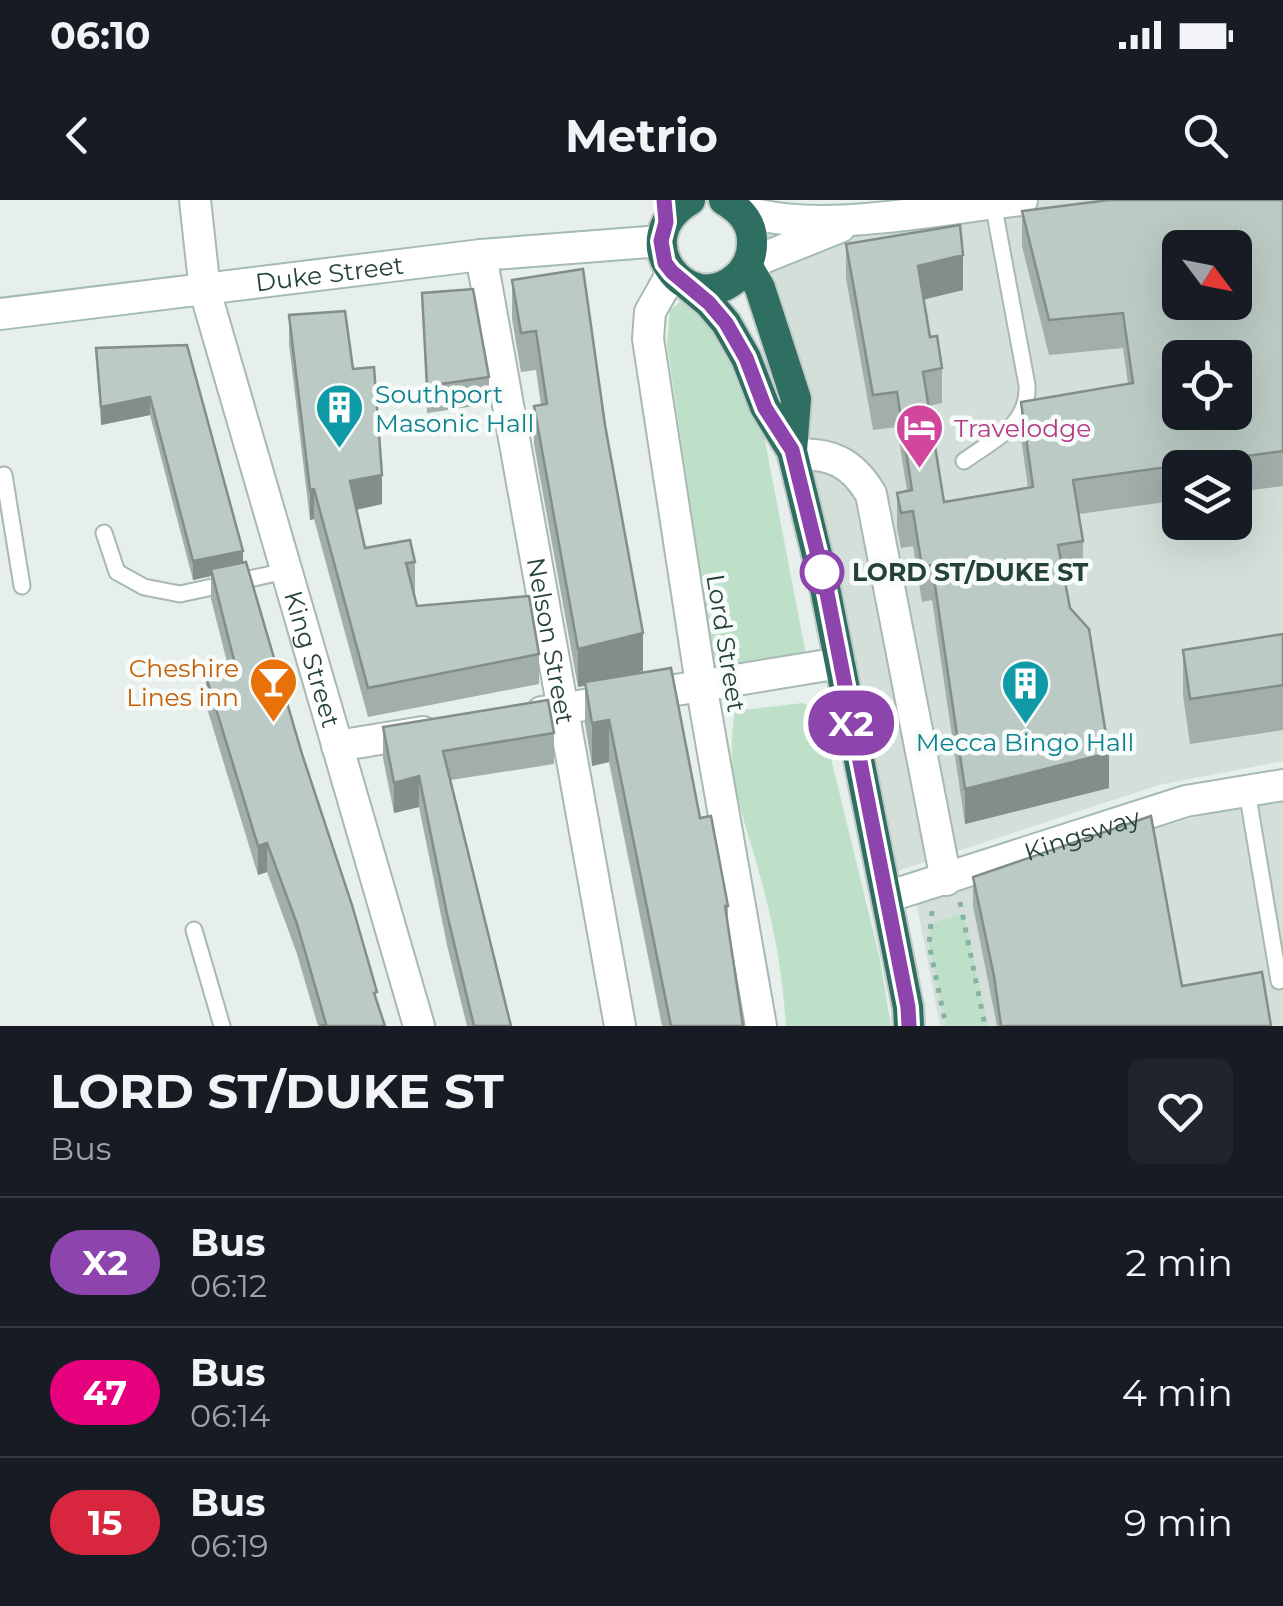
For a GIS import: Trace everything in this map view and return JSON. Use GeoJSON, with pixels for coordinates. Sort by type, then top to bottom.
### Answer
{"type":"FeatureCollection","features":[{"type":"Feature","properties":{"kind":"highway"},"geometry":{"type":"LineString","coordinates":[[690,200],[664,221],[665,263],[709,303],[731,331],[765,408],[793,453]]}},
{"type":"Feature","properties":{"kind":"highway"},"geometry":{"type":"LineString","coordinates":[[678,278],[698,288],[722,286],[738,277],[748,264],[753,239],[749,224],[732,204]]}},
{"type":"Feature","properties":{"kind":"highway"},"geometry":{"type":"LineString","coordinates":[[748,264],[760,288],[796,399],[793,453],[840,663],[911,1020]]}},
{"type":"Feature","properties":{"kind":"street","name":"King Street"},"geometry":{"type":"LineString","coordinates":[[195,200],[205,291],[419,1026]]}},
{"type":"Feature","properties":{"kind":"street"},"geometry":{"type":"LineString","coordinates":[[732,204],[776,218],[866,218],[1003,201]]}},
{"type":"Feature","properties":{"kind":"street"},"geometry":{"type":"LineString","coordinates":[[748,264],[866,218]]}},
{"type":"Feature","properties":{"kind":"street","name":"Duke Street"},"geometry":{"type":"LineString","coordinates":[[0,314],[481,254],[623,241],[664,221]]}},
{"type":"Feature","properties":{"kind":"street","name":"Nelson Street"},"geometry":{"type":"LineString","coordinates":[[481,254],[620,1026]]}},
{"type":"Feature","properties":{"kind":"street","name":"Lord Street"},"geometry":{"type":"LineString","coordinates":[[678,278],[650,312],[647,326],[702,684],[761,1026]]}},
{"type":"Feature","properties":{"kind":"street"},"geometry":{"type":"LineString","coordinates":[[793,453],[836,457],[861,478],[871,494],[946,880]]}},
{"type":"Feature","properties":{"kind":"street"},"geometry":{"type":"LineString","coordinates":[[505,718],[840,663]]}},
{"type":"Feature","properties":{"kind":"street"},"geometry":{"type":"LineString","coordinates":[[337,746],[449,727]]}},
{"type":"Feature","properties":{"kind":"street","name":"Kingsway"},"geometry":{"type":"LineString","coordinates":[[886,898],[1186,801],[1283,785]]}},
{"type":"Feature","properties":{"kind":"lane"},"geometry":{"type":"LineString","coordinates":[[964,461],[1017,422],[1028,404],[1003,201]]}},
{"type":"Feature","properties":{"kind":"lane"},"geometry":{"type":"LineString","coordinates":[[0,476],[4,476],[22,586]]}},
{"type":"Feature","properties":{"kind":"lane"},"geometry":{"type":"LineString","coordinates":[[104,533],[116,572],[144,588],[180,594],[286,572]]}},
{"type":"Feature","properties":{"kind":"lane"},"geometry":{"type":"LineString","coordinates":[[1247,791],[1279,981]]}},
{"type":"Feature","properties":{"kind":"lane"},"geometry":{"type":"LineString","coordinates":[[194,930],[222,1026]]}},
{"type":"Feature","properties":{"kind":"path"},"geometry":{"type":"LineString","coordinates":[[946,1026],[929,944],[932,908],[960,899],[985,1026]]}},
{"type":"Feature","properties":{"kind":"shaded area"},"geometry":{"type":"Polygon","coordinates":[[[1020,200],[1283,200],[1283,761],[1159,785],[882,876],[756,218],[1020,200]]]}},
{"type":"Feature","properties":{"kind":"shaded area"},"geometry":{"type":"Polygon","coordinates":[[[1283,800],[1283,1026],[940,1026],[916,900],[1219,810],[1283,800]]]}},
{"type":"Feature","properties":{"kind":"green space"},"geometry":{"type":"Polygon","coordinates":[[[681,301],[693,306],[718,328],[762,425],[806,655],[715,671],[667,345],[670,310],[681,301]]]}},
{"type":"Feature","properties":{"kind":"green space"},"geometry":{"type":"Polygon","coordinates":[[[803,703],[815,710],[824,730],[879,955],[891,1026],[786,1026],[773,929],[737,793],[732,734],[735,711],[803,703]]]}},
{"type":"Feature","properties":{"kind":"green space"},"geometry":{"type":"Polygon","coordinates":[[[963,913],[988,1026],[946,1026],[929,944],[931,924],[963,913]]]}},
{"type":"Feature","properties":{"kind":"building"},"geometry":{"type":"Polygon","coordinates":[[[1109,200],[1283,200],[1283,451],[1252,455],[1252,450],[1162,450],[1162,468],[1073,480],[1083,541],[1058,545],[1070,608],[1089,629],[1109,753],[965,789],[932,565],[922,567],[913,511],[901,513],[897,493],[912,490],[897,392],[873,395],[846,244],[960,225],[963,255],[918,266],[930,337],[937,336],[942,368],[923,372],[944,502],[1033,487],[1021,402],[1133,383],[1123,313],[1049,320],[1022,211],[1109,200]]]}},
{"type":"Feature","properties":{"kind":"building"},"geometry":{"type":"Polygon","coordinates":[[[583,269],[605,425],[643,633],[578,649],[534,406],[547,404],[536,331],[521,333],[512,280],[583,269]]]}},
{"type":"Feature","properties":{"kind":"building"},"geometry":{"type":"Polygon","coordinates":[[[473,289],[489,377],[427,386],[422,293],[473,289]]]}},
{"type":"Feature","properties":{"kind":"building"},"geometry":{"type":"Polygon","coordinates":[[[345,311],[353,369],[374,367],[382,475],[350,481],[365,548],[410,540],[415,562],[406,563],[417,606],[529,596],[539,654],[368,688],[314,489],[310,490],[289,315],[345,311]]]}},
{"type":"Feature","properties":{"kind":"building"},"geometry":{"type":"Polygon","coordinates":[[[187,345],[243,551],[193,561],[150,397],[101,407],[96,348],[187,345]]]}},
{"type":"Feature","properties":{"kind":"building"},"geometry":{"type":"Polygon","coordinates":[[[246,562],[302,754],[352,905],[385,1026],[320,1026],[326,1024],[297,924],[267,843],[258,846],[206,676],[236,668],[211,569],[246,562]]]}},
{"type":"Feature","properties":{"kind":"building"},"geometry":{"type":"Polygon","coordinates":[[[1283,634],[1283,685],[1190,699],[1183,650],[1283,634]]]}},
{"type":"Feature","properties":{"kind":"building"},"geometry":{"type":"Polygon","coordinates":[[[671,668],[700,818],[711,816],[728,906],[743,1026],[671,1026],[609,720],[592,723],[585,682],[671,668]]]}},
{"type":"Feature","properties":{"kind":"building"},"geometry":{"type":"Polygon","coordinates":[[[548,700],[554,733],[443,751],[511,1026],[474,1026],[419,776],[394,783],[383,727],[548,700]]]}},
{"type":"Feature","properties":{"kind":"building"},"geometry":{"type":"Polygon","coordinates":[[[1151,816],[1182,986],[1262,972],[1271,1026],[1001,1026],[973,877],[1151,816]]]}},
{"type":"Feature","properties":{"kind":"bus line","name":"X2"},"geometry":{"type":"LineString","coordinates":[[664,200],[666,222],[661,241],[665,263],[726,323],[746,358],[765,408],[792,450],[826,588],[909,1026]]}},
{"type":"Feature","properties":{"kind":"place","name":"Southport Masonic Hall"},"geometry":{"type":"Point","coordinates":[340,450]}},
{"type":"Feature","properties":{"kind":"place","name":"Travelodge"},"geometry":{"type":"Point","coordinates":[919,470]}},
{"type":"Feature","properties":{"kind":"place","name":"LORD ST/DUKE ST"},"geometry":{"type":"Point","coordinates":[822,572]}},
{"type":"Feature","properties":{"kind":"place","name":"Cheshire Lines inn"},"geometry":{"type":"Point","coordinates":[274,724]}},
{"type":"Feature","properties":{"kind":"place","name":"Mecca Bingo Hall"},"geometry":{"type":"Point","coordinates":[1025,726]}}]}
